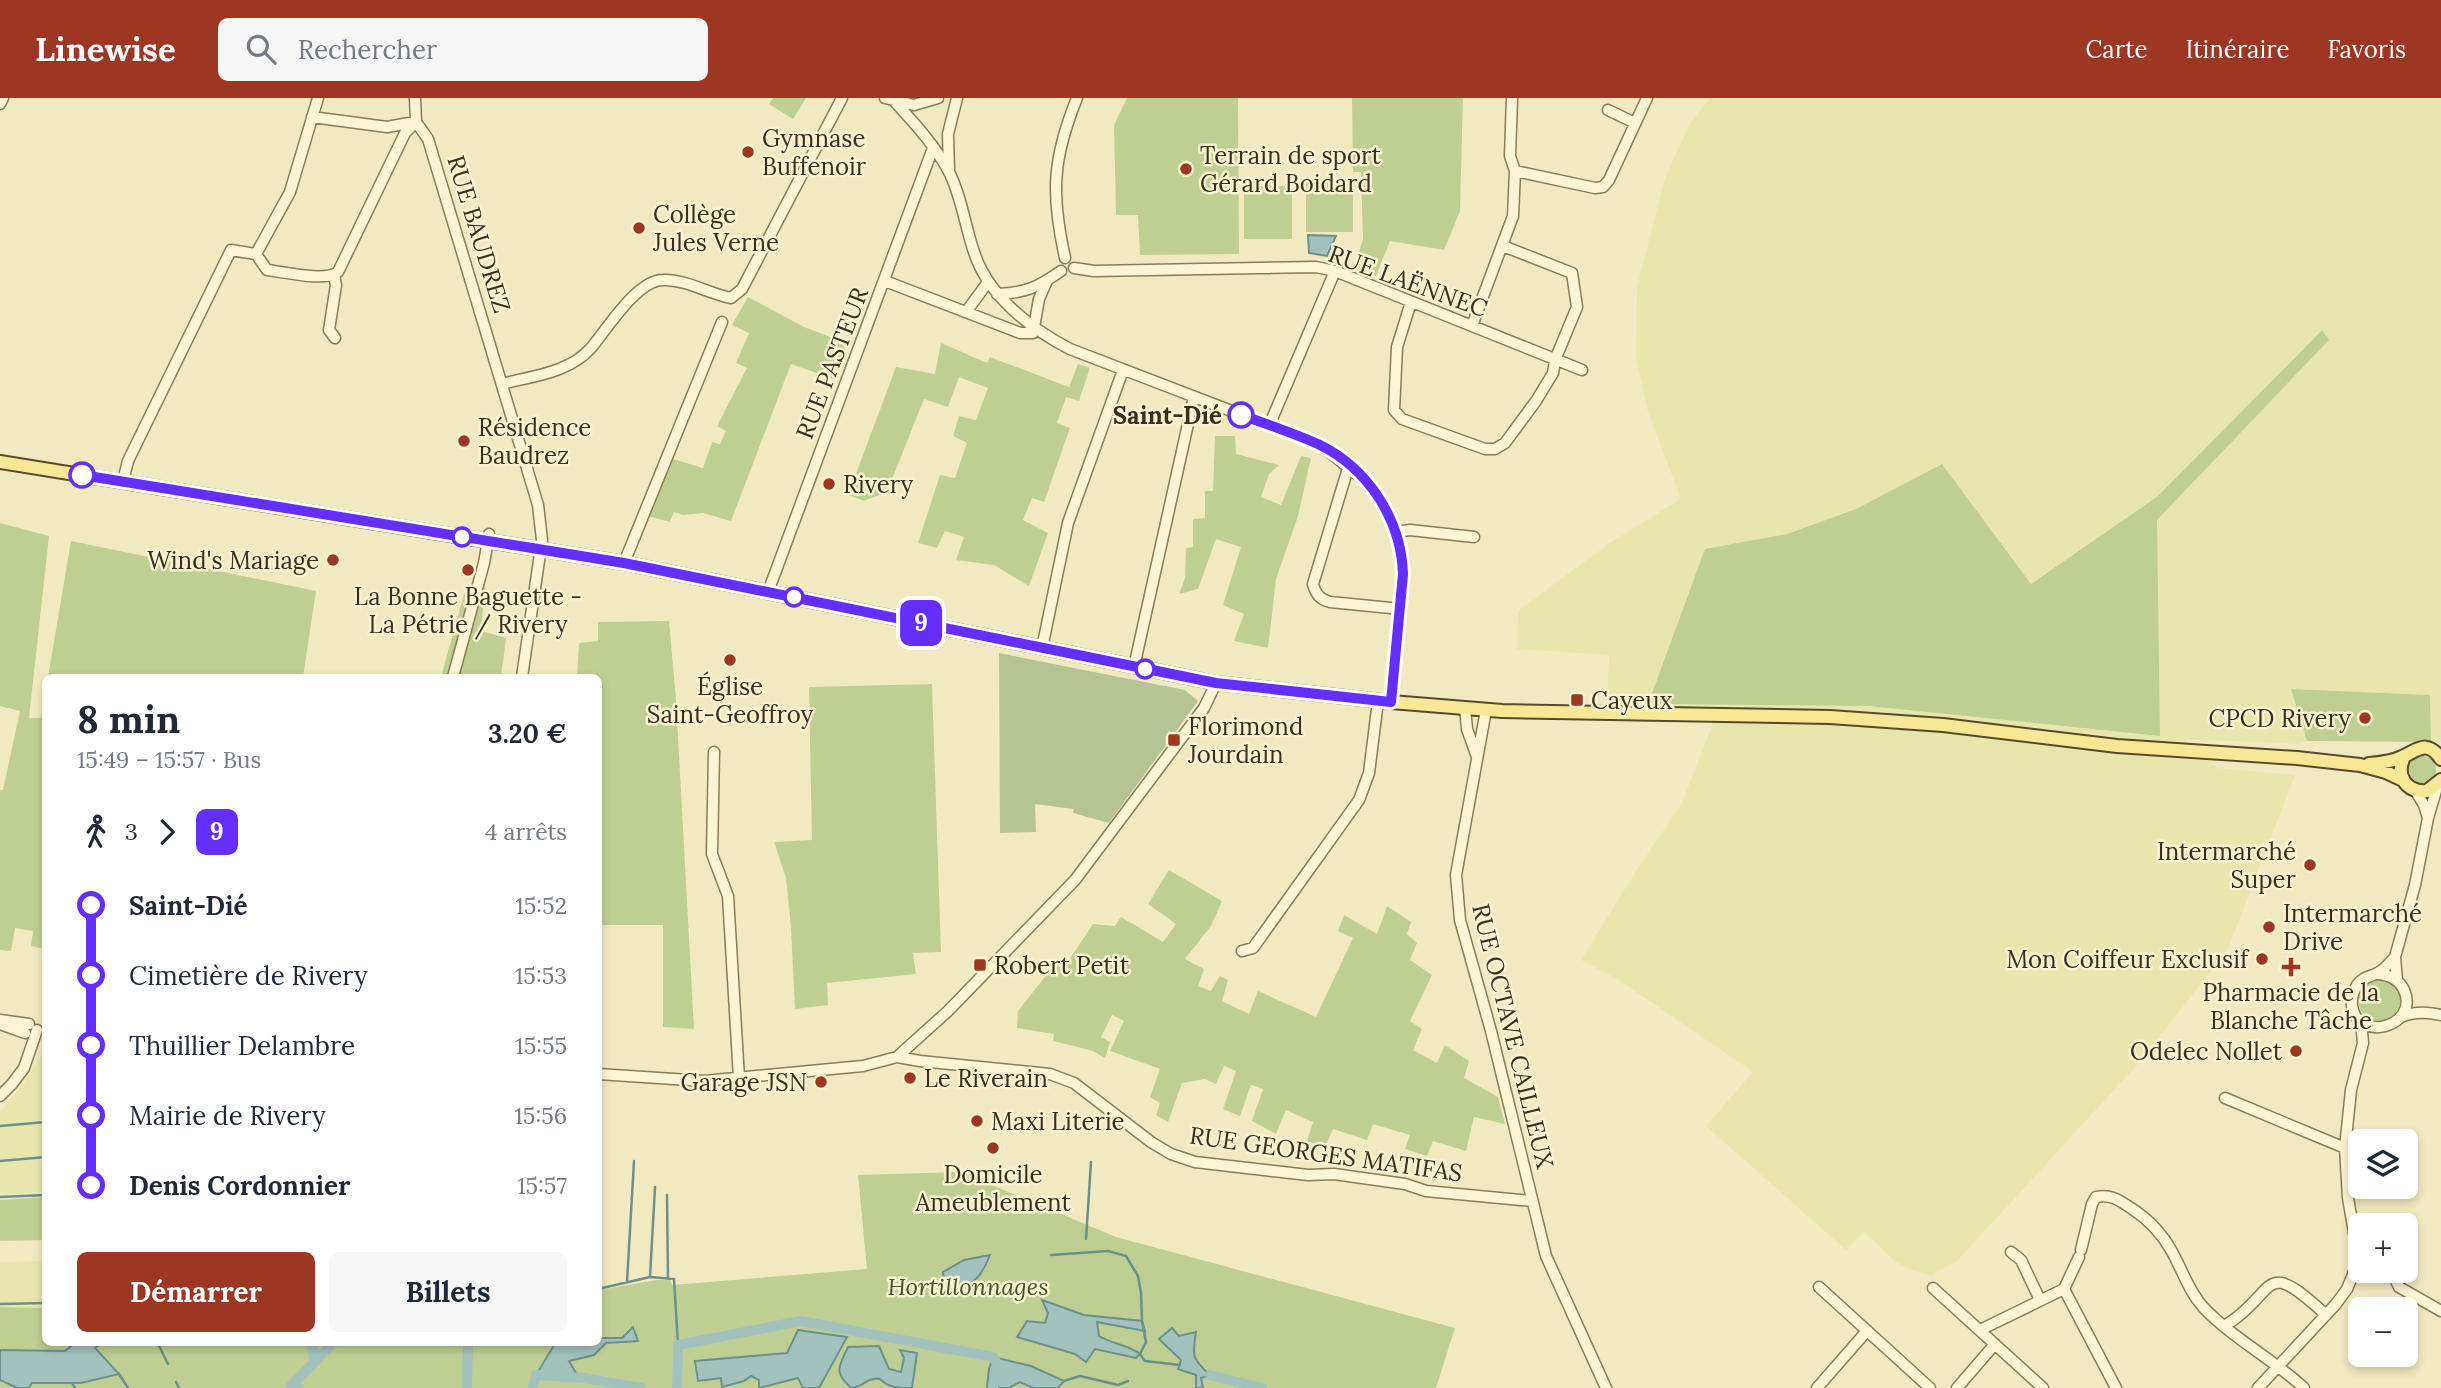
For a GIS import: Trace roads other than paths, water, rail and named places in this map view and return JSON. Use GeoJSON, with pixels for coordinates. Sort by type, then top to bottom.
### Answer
{"type":"FeatureCollection","features":[{"type":"Feature","properties":{"kind":"main road"},"geometry":{"type":"LineString","coordinates":[[0,462],[489,537],[541,550],[624,563],[1216,683],[1486,710],[1830,717],[1942,725],[2117,746],[2298,758],[2360,765],[2386,772],[2403,780],[2415,790],[2427,791],[2440,782]]}},
{"type":"Feature","properties":{"kind":"main road"},"geometry":{"type":"LineString","coordinates":[[2403,780],[2400,768],[2409,752],[2420,747],[2440,755]]}},
{"type":"Feature","properties":{"kind":"main road"},"geometry":{"type":"LineString","coordinates":[[2360,765],[2404,757]]}},
{"type":"Feature","properties":{"kind":"street"},"geometry":{"type":"LineString","coordinates":[[0,104],[3,98]]}},
{"type":"Feature","properties":{"kind":"street"},"geometry":{"type":"LineString","coordinates":[[256,254],[290,192],[318,98]]}},
{"type":"Feature","properties":{"kind":"street","name":"RUE BAUDREZ"},"geometry":{"type":"LineString","coordinates":[[415,98],[416,122],[428,139],[538,505],[541,550]]}},
{"type":"Feature","properties":{"kind":"street"},"geometry":{"type":"LineString","coordinates":[[502,384],[574,363],[638,291],[650,282],[675,281],[731,299],[742,289],[842,98]]}},
{"type":"Feature","properties":{"kind":"street"},"geometry":{"type":"LineString","coordinates":[[890,100],[915,105],[938,98]]}},
{"type":"Feature","properties":{"kind":"street"},"geometry":{"type":"LineString","coordinates":[[948,171],[948,134],[957,98]]}},
{"type":"Feature","properties":{"kind":"street"},"geometry":{"type":"LineString","coordinates":[[1065,258],[1054,196],[1058,159],[1067,122],[1077,98]]}},
{"type":"Feature","properties":{"kind":"street"},"geometry":{"type":"LineString","coordinates":[[1472,326],[1513,216],[1515,171],[1510,156],[1512,98]]}},
{"type":"Feature","properties":{"kind":"street"},"geometry":{"type":"LineString","coordinates":[[1515,171],[1595,188],[1603,187],[1647,98]]}},
{"type":"Feature","properties":{"kind":"street"},"geometry":{"type":"LineString","coordinates":[[890,100],[912,119],[948,171],[979,268],[997,293],[1035,328],[1070,349],[1320,445],[1349,465],[1378,496],[1396,532],[1403,559],[1401,609],[1369,773],[1359,800],[1253,948],[1242,951]]}},
{"type":"Feature","properties":{"kind":"street"},"geometry":{"type":"LineString","coordinates":[[1608,110],[1635,123]]}},
{"type":"Feature","properties":{"kind":"street"},"geometry":{"type":"LineString","coordinates":[[312,117],[387,127],[416,122]]}},
{"type":"Feature","properties":{"kind":"street"},"geometry":{"type":"LineString","coordinates":[[123,481],[128,461],[230,250],[256,254],[267,270],[334,275],[338,272],[405,133],[416,122]]}},
{"type":"Feature","properties":{"kind":"street","name":"RUE PASTEUR"},"geometry":{"type":"LineString","coordinates":[[768,592],[933,148]]}},
{"type":"Feature","properties":{"kind":"street"},"geometry":{"type":"LineString","coordinates":[[1411,302],[1397,347],[1394,410],[1402,419],[1485,449],[1495,449],[1505,443],[1553,373],[1555,359],[1577,307],[1572,273],[1503,246]]}},
{"type":"Feature","properties":{"kind":"street"},"geometry":{"type":"LineString","coordinates":[[1061,271],[1068,273],[1074,268],[1073,261],[1065,258]]}},
{"type":"Feature","properties":{"kind":"street"},"geometry":{"type":"LineString","coordinates":[[1061,271],[1059,264],[1065,258]]}},
{"type":"Feature","properties":{"kind":"street","name":"RUE LAËNNEC"},"geometry":{"type":"LineString","coordinates":[[1074,268],[1094,271],[1307,267],[1335,271],[1582,370]]}},
{"type":"Feature","properties":{"kind":"street"},"geometry":{"type":"LineString","coordinates":[[997,293],[1017,293],[1046,283],[1061,271]]}},
{"type":"Feature","properties":{"kind":"street"},"geometry":{"type":"LineString","coordinates":[[1269,426],[1335,271]]}},
{"type":"Feature","properties":{"kind":"street"},"geometry":{"type":"LineString","coordinates":[[334,275],[336,285],[329,330],[335,338]]}},
{"type":"Feature","properties":{"kind":"street"},"geometry":{"type":"LineString","coordinates":[[885,281],[1020,333],[1032,333],[1035,328],[1035,314],[1046,283]]}},
{"type":"Feature","properties":{"kind":"street"},"geometry":{"type":"LineString","coordinates":[[966,312],[988,282]]}},
{"type":"Feature","properties":{"kind":"street"},"geometry":{"type":"LineString","coordinates":[[624,563],[722,321]]}},
{"type":"Feature","properties":{"kind":"street"},"geometry":{"type":"LineString","coordinates":[[1042,648],[1068,523],[1123,370]]}},
{"type":"Feature","properties":{"kind":"street"},"geometry":{"type":"LineString","coordinates":[[1134,667],[1194,397]]}},
{"type":"Feature","properties":{"kind":"street"},"geometry":{"type":"LineString","coordinates":[[1349,465],[1312,584],[1314,590],[1321,600],[1401,609]]}},
{"type":"Feature","properties":{"kind":"street"},"geometry":{"type":"LineString","coordinates":[[1396,532],[1410,530],[1474,537]]}},
{"type":"Feature","properties":{"kind":"street"},"geometry":{"type":"LineString","coordinates":[[454,674],[489,537]]}},
{"type":"Feature","properties":{"kind":"street"},"geometry":{"type":"LineString","coordinates":[[522,674],[541,550]]}},
{"type":"Feature","properties":{"kind":"street"},"geometry":{"type":"LineString","coordinates":[[602,1074],[704,1081],[863,1066],[897,1056],[948,1011],[1075,880],[1204,708],[1216,683]]}},
{"type":"Feature","properties":{"kind":"street"},"geometry":{"type":"LineString","coordinates":[[1465,708],[1467,729],[1477,757]]}},
{"type":"Feature","properties":{"kind":"street","name":"RUE OCTAVE CAILLEUX"},"geometry":{"type":"LineString","coordinates":[[1486,710],[1456,875],[1457,897],[1460,920],[1491,1031],[1532,1201]]}},
{"type":"Feature","properties":{"kind":"street"},"geometry":{"type":"LineString","coordinates":[[714,752],[712,854],[728,896],[738,1078]]}},
{"type":"Feature","properties":{"kind":"street"},"geometry":{"type":"LineString","coordinates":[[2440,782],[2428,818],[2415,885],[2395,957],[2398,981],[2406,996],[2426,1011],[2441,1015]]}},
{"type":"Feature","properties":{"kind":"street"},"geometry":{"type":"LineString","coordinates":[[2415,790],[2428,818]]}},
{"type":"Feature","properties":{"kind":"street"},"geometry":{"type":"LineString","coordinates":[[2378,974],[2395,957]]}},
{"type":"Feature","properties":{"kind":"street"},"geometry":{"type":"LineString","coordinates":[[2398,981],[2385,974],[2378,974],[2366,977],[2355,988],[2352,1003],[2361,1021],[2370,1027],[2381,1028],[2392,1025],[2408,1014],[2426,1011]]}},
{"type":"Feature","properties":{"kind":"street"},"geometry":{"type":"LineString","coordinates":[[2401,1017],[2406,996]]}},
{"type":"Feature","properties":{"kind":"street"},"geometry":{"type":"LineString","coordinates":[[2351,1213],[2346,1148],[2351,1090],[2363,1043],[2361,1021]]}},
{"type":"Feature","properties":{"kind":"street"},"geometry":{"type":"LineString","coordinates":[[0,1022],[33,1031],[28,1059],[12,1084],[0,1096]]}},
{"type":"Feature","properties":{"kind":"street"},"geometry":{"type":"LineString","coordinates":[[2363,1043],[2381,1028]]}},
{"type":"Feature","properties":{"kind":"street","name":"RUE GEORGES MATIFAS"},"geometry":{"type":"LineString","coordinates":[[897,1056],[920,1061],[1032,1072],[1064,1079],[1074,1083],[1151,1142],[1171,1154],[1195,1162],[1308,1175],[1334,1174],[1405,1184],[1426,1191],[1532,1201]]}},
{"type":"Feature","properties":{"kind":"street"},"geometry":{"type":"LineString","coordinates":[[2225,1098],[2346,1148]]}},
{"type":"Feature","properties":{"kind":"street"},"geometry":{"type":"LineString","coordinates":[[1980,1330],[2064,1289],[2080,1253],[2092,1204],[2096,1197],[2105,1195],[2116,1198],[2150,1221],[2171,1250],[2203,1307],[2304,1388]]}},
{"type":"Feature","properties":{"kind":"street"},"geometry":{"type":"LineString","coordinates":[[1532,1201],[1546,1256],[1606,1388]]}},
{"type":"Feature","properties":{"kind":"street"},"geometry":{"type":"LineString","coordinates":[[2011,1252],[2021,1260],[2040,1300]]}},
{"type":"Feature","properties":{"kind":"street"},"geometry":{"type":"LineString","coordinates":[[2225,1325],[2237,1318],[2267,1285],[2281,1282],[2292,1286],[2326,1315]]}},
{"type":"Feature","properties":{"kind":"street"},"geometry":{"type":"LineString","coordinates":[[2259,1388],[2326,1315],[2350,1283]]}},
{"type":"Feature","properties":{"kind":"street"},"geometry":{"type":"LineString","coordinates":[[2397,1283],[2399,1287],[2441,1311]]}},
{"type":"Feature","properties":{"kind":"street"},"geometry":{"type":"LineString","coordinates":[[1819,1287],[1930,1388]]}},
{"type":"Feature","properties":{"kind":"street"},"geometry":{"type":"LineString","coordinates":[[1933,1288],[2043,1388]]}},
{"type":"Feature","properties":{"kind":"street"},"geometry":{"type":"LineString","coordinates":[[2064,1289],[2116,1388]]}},
{"type":"Feature","properties":{"kind":"street"},"geometry":{"type":"LineString","coordinates":[[1817,1388],[1866,1332]]}},
{"type":"Feature","properties":{"kind":"street"},"geometry":{"type":"LineString","coordinates":[[1958,1388],[1995,1344]]}},
{"type":"Feature","properties":{"kind":"water"},"geometry":{"type":"Polygon","coordinates":[[[1308,235],[1336,236],[1327,256],[1309,253],[1308,235]]]}},
{"type":"Feature","properties":{"kind":"water"},"geometry":{"type":"Polygon","coordinates":[[[990,1255],[983,1271],[974,1281],[962,1287],[944,1290],[943,1272],[964,1260],[990,1255]]]}},
{"type":"Feature","properties":{"kind":"water"},"geometry":{"type":"Polygon","coordinates":[[[1042,1300],[1084,1315],[1142,1321],[1145,1331],[1097,1322],[1099,1336],[1140,1354],[1136,1358],[1095,1349],[1086,1362],[1075,1354],[1017,1337],[1027,1321],[1045,1323],[1048,1313],[1042,1300]]]}},
{"type":"Feature","properties":{"kind":"water"},"geometry":{"type":"Polygon","coordinates":[[[633,1327],[638,1341],[606,1343],[594,1355],[569,1361],[579,1378],[536,1375],[554,1346],[602,1346],[602,1338],[622,1338],[633,1327]]]}},
{"type":"Feature","properties":{"kind":"water"},"geometry":{"type":"Polygon","coordinates":[[[1172,1328],[1179,1336],[1196,1332],[1195,1356],[1210,1375],[1201,1378],[1203,1388],[1196,1388],[1196,1375],[1178,1369],[1181,1360],[1159,1339],[1172,1328]]]}},
{"type":"Feature","properties":{"kind":"water"},"geometry":{"type":"Polygon","coordinates":[[[798,1330],[847,1337],[819,1388],[803,1388],[798,1378],[759,1388],[759,1380],[751,1376],[744,1381],[722,1387],[721,1378],[698,1381],[695,1361],[787,1353],[798,1330]]]}},
{"type":"Feature","properties":{"kind":"water"},"geometry":{"type":"Polygon","coordinates":[[[71,1346],[98,1346],[95,1348],[119,1374],[81,1383],[32,1383],[29,1388],[17,1388],[0,1380],[0,1350],[65,1351],[71,1346]]]}},
{"type":"Feature","properties":{"kind":"water"},"geometry":{"type":"Polygon","coordinates":[[[879,1346],[889,1369],[901,1372],[904,1358],[900,1350],[917,1353],[912,1388],[894,1387],[880,1379],[851,1388],[845,1382],[839,1369],[848,1347],[879,1346]]]}},
{"type":"Feature","properties":{"kind":"water"},"geometry":{"type":"Polygon","coordinates":[[[993,1357],[1031,1366],[1064,1381],[1058,1388],[1033,1388],[1020,1382],[1009,1388],[987,1388],[993,1357]]]}},
{"type":"Feature","properties":{"kind":"waterway"},"geometry":{"type":"LineString","coordinates":[[0,1126],[42,1122]]}},
{"type":"Feature","properties":{"kind":"waterway"},"geometry":{"type":"LineString","coordinates":[[0,1161],[42,1157]]}},
{"type":"Feature","properties":{"kind":"waterway"},"geometry":{"type":"LineString","coordinates":[[627,1282],[634,1161]]}},
{"type":"Feature","properties":{"kind":"waterway"},"geometry":{"type":"LineString","coordinates":[[1086,1239],[1091,1162]]}},
{"type":"Feature","properties":{"kind":"waterway"},"geometry":{"type":"LineString","coordinates":[[650,1277],[655,1187]]}},
{"type":"Feature","properties":{"kind":"waterway"},"geometry":{"type":"LineString","coordinates":[[0,1197],[42,1195]]}},
{"type":"Feature","properties":{"kind":"waterway"},"geometry":{"type":"LineString","coordinates":[[667,1195],[668,1278]]}},
{"type":"Feature","properties":{"kind":"waterway"},"geometry":{"type":"LineString","coordinates":[[1051,1255],[1108,1251],[1126,1256],[1138,1276],[1141,1293],[1146,1342],[1140,1354],[1145,1361],[1180,1365]]}},
{"type":"Feature","properties":{"kind":"waterway"},"geometry":{"type":"LineString","coordinates":[[602,1288],[650,1277],[674,1279],[678,1345]]}},
{"type":"Feature","properties":{"kind":"waterway"},"geometry":{"type":"LineString","coordinates":[[0,1304],[42,1303]]}},
{"type":"Feature","properties":{"kind":"waterway"},"geometry":{"type":"LineString","coordinates":[[677,1388],[678,1345],[801,1321],[993,1357],[998,1365],[993,1388]]}},
{"type":"Feature","properties":{"kind":"waterway"},"geometry":{"type":"LineString","coordinates":[[159,1346],[168,1364]]}},
{"type":"Feature","properties":{"kind":"waterway"},"geometry":{"type":"LineString","coordinates":[[312,1346],[314,1360]]}},
{"type":"Feature","properties":{"kind":"waterway"},"geometry":{"type":"LineString","coordinates":[[299,1388],[291,1386],[330,1346]]}},
{"type":"Feature","properties":{"kind":"waterway"},"geometry":{"type":"LineString","coordinates":[[467,1388],[468,1346]]}},
{"type":"Feature","properties":{"kind":"waterway"},"geometry":{"type":"LineString","coordinates":[[119,1374],[128,1388]]}},
{"type":"Feature","properties":{"kind":"waterway"},"geometry":{"type":"LineString","coordinates":[[533,1388],[536,1375],[584,1378],[641,1388]]}},
{"type":"Feature","properties":{"kind":"waterway"},"geometry":{"type":"LineString","coordinates":[[1210,1375],[1262,1388]]}},
{"type":"Feature","properties":{"kind":"waterway"},"geometry":{"type":"LineString","coordinates":[[1064,1381],[1080,1376],[1118,1385],[1128,1381]]}},
{"type":"Feature","properties":{"kind":"waterway"},"geometry":{"type":"LineString","coordinates":[[176,1382],[179,1388]]}},
{"type":"Feature","properties":{"kind":"waterway"},"geometry":{"type":"LineString","coordinates":[[72,1383],[75,1388]]}},
{"type":"Feature","properties":{"kind":"place","name":"Gymnase Buffenoir"},"geometry":{"type":"Point","coordinates":[748,152]}},
{"type":"Feature","properties":{"kind":"place","name":"Terrain de sport Gérard Boidard"},"geometry":{"type":"Point","coordinates":[1186,169]}},
{"type":"Feature","properties":{"kind":"place","name":"Collège Jules Verne"},"geometry":{"type":"Point","coordinates":[639,228]}},
{"type":"Feature","properties":{"kind":"place","name":"Saint-Dié"},"geometry":{"type":"Point","coordinates":[1241,415]}},
{"type":"Feature","properties":{"kind":"place","name":"Résidence Baudrez"},"geometry":{"type":"Point","coordinates":[464,441]}},
{"type":"Feature","properties":{"kind":"place","name":"Rivery"},"geometry":{"type":"Point","coordinates":[829,484]}},
{"type":"Feature","properties":{"kind":"place","name":"Wind's Mariage"},"geometry":{"type":"Point","coordinates":[333,560]}},
{"type":"Feature","properties":{"kind":"place","name":"La Bonne Baguette - La Pétrie / Rivery"},"geometry":{"type":"Point","coordinates":[468,570]}},
{"type":"Feature","properties":{"kind":"place","name":"Église Saint-Geoffroy"},"geometry":{"type":"Point","coordinates":[730,660]}},
{"type":"Feature","properties":{"kind":"place","name":"Cayeux"},"geometry":{"type":"Point","coordinates":[1577,700]}},
{"type":"Feature","properties":{"kind":"place","name":"CPCD Rivery"},"geometry":{"type":"Point","coordinates":[2365,718]}},
{"type":"Feature","properties":{"kind":"place","name":"Florimond Jourdain"},"geometry":{"type":"Point","coordinates":[1174,740]}},
{"type":"Feature","properties":{"kind":"place","name":"Intermarché Super"},"geometry":{"type":"Point","coordinates":[2310,865]}},
{"type":"Feature","properties":{"kind":"place","name":"Intermarché Drive"},"geometry":{"type":"Point","coordinates":[2269,927]}},
{"type":"Feature","properties":{"kind":"place","name":"Mon Coiffeur Exclusif"},"geometry":{"type":"Point","coordinates":[2262,959]}},
{"type":"Feature","properties":{"kind":"place","name":"Robert Petit"},"geometry":{"type":"Point","coordinates":[980,965]}},
{"type":"Feature","properties":{"kind":"place","name":"Pharmacie de la Blanche Tâche"},"geometry":{"type":"Point","coordinates":[2291,967]}},
{"type":"Feature","properties":{"kind":"place","name":"Odelec Nollet"},"geometry":{"type":"Point","coordinates":[2296,1051]}},
{"type":"Feature","properties":{"kind":"place","name":"Le Riverain"},"geometry":{"type":"Point","coordinates":[910,1078]}},
{"type":"Feature","properties":{"kind":"place","name":"Garage JSN"},"geometry":{"type":"Point","coordinates":[821,1082]}},
{"type":"Feature","properties":{"kind":"place","name":"Maxi Literie"},"geometry":{"type":"Point","coordinates":[977,1121]}},
{"type":"Feature","properties":{"kind":"place","name":"Domicile Ameublement"},"geometry":{"type":"Point","coordinates":[993,1148]}},
{"type":"Feature","properties":{"kind":"park label","name":"Hortillonnages"},"geometry":{"type":"Point","coordinates":[968,1286]}}]}
